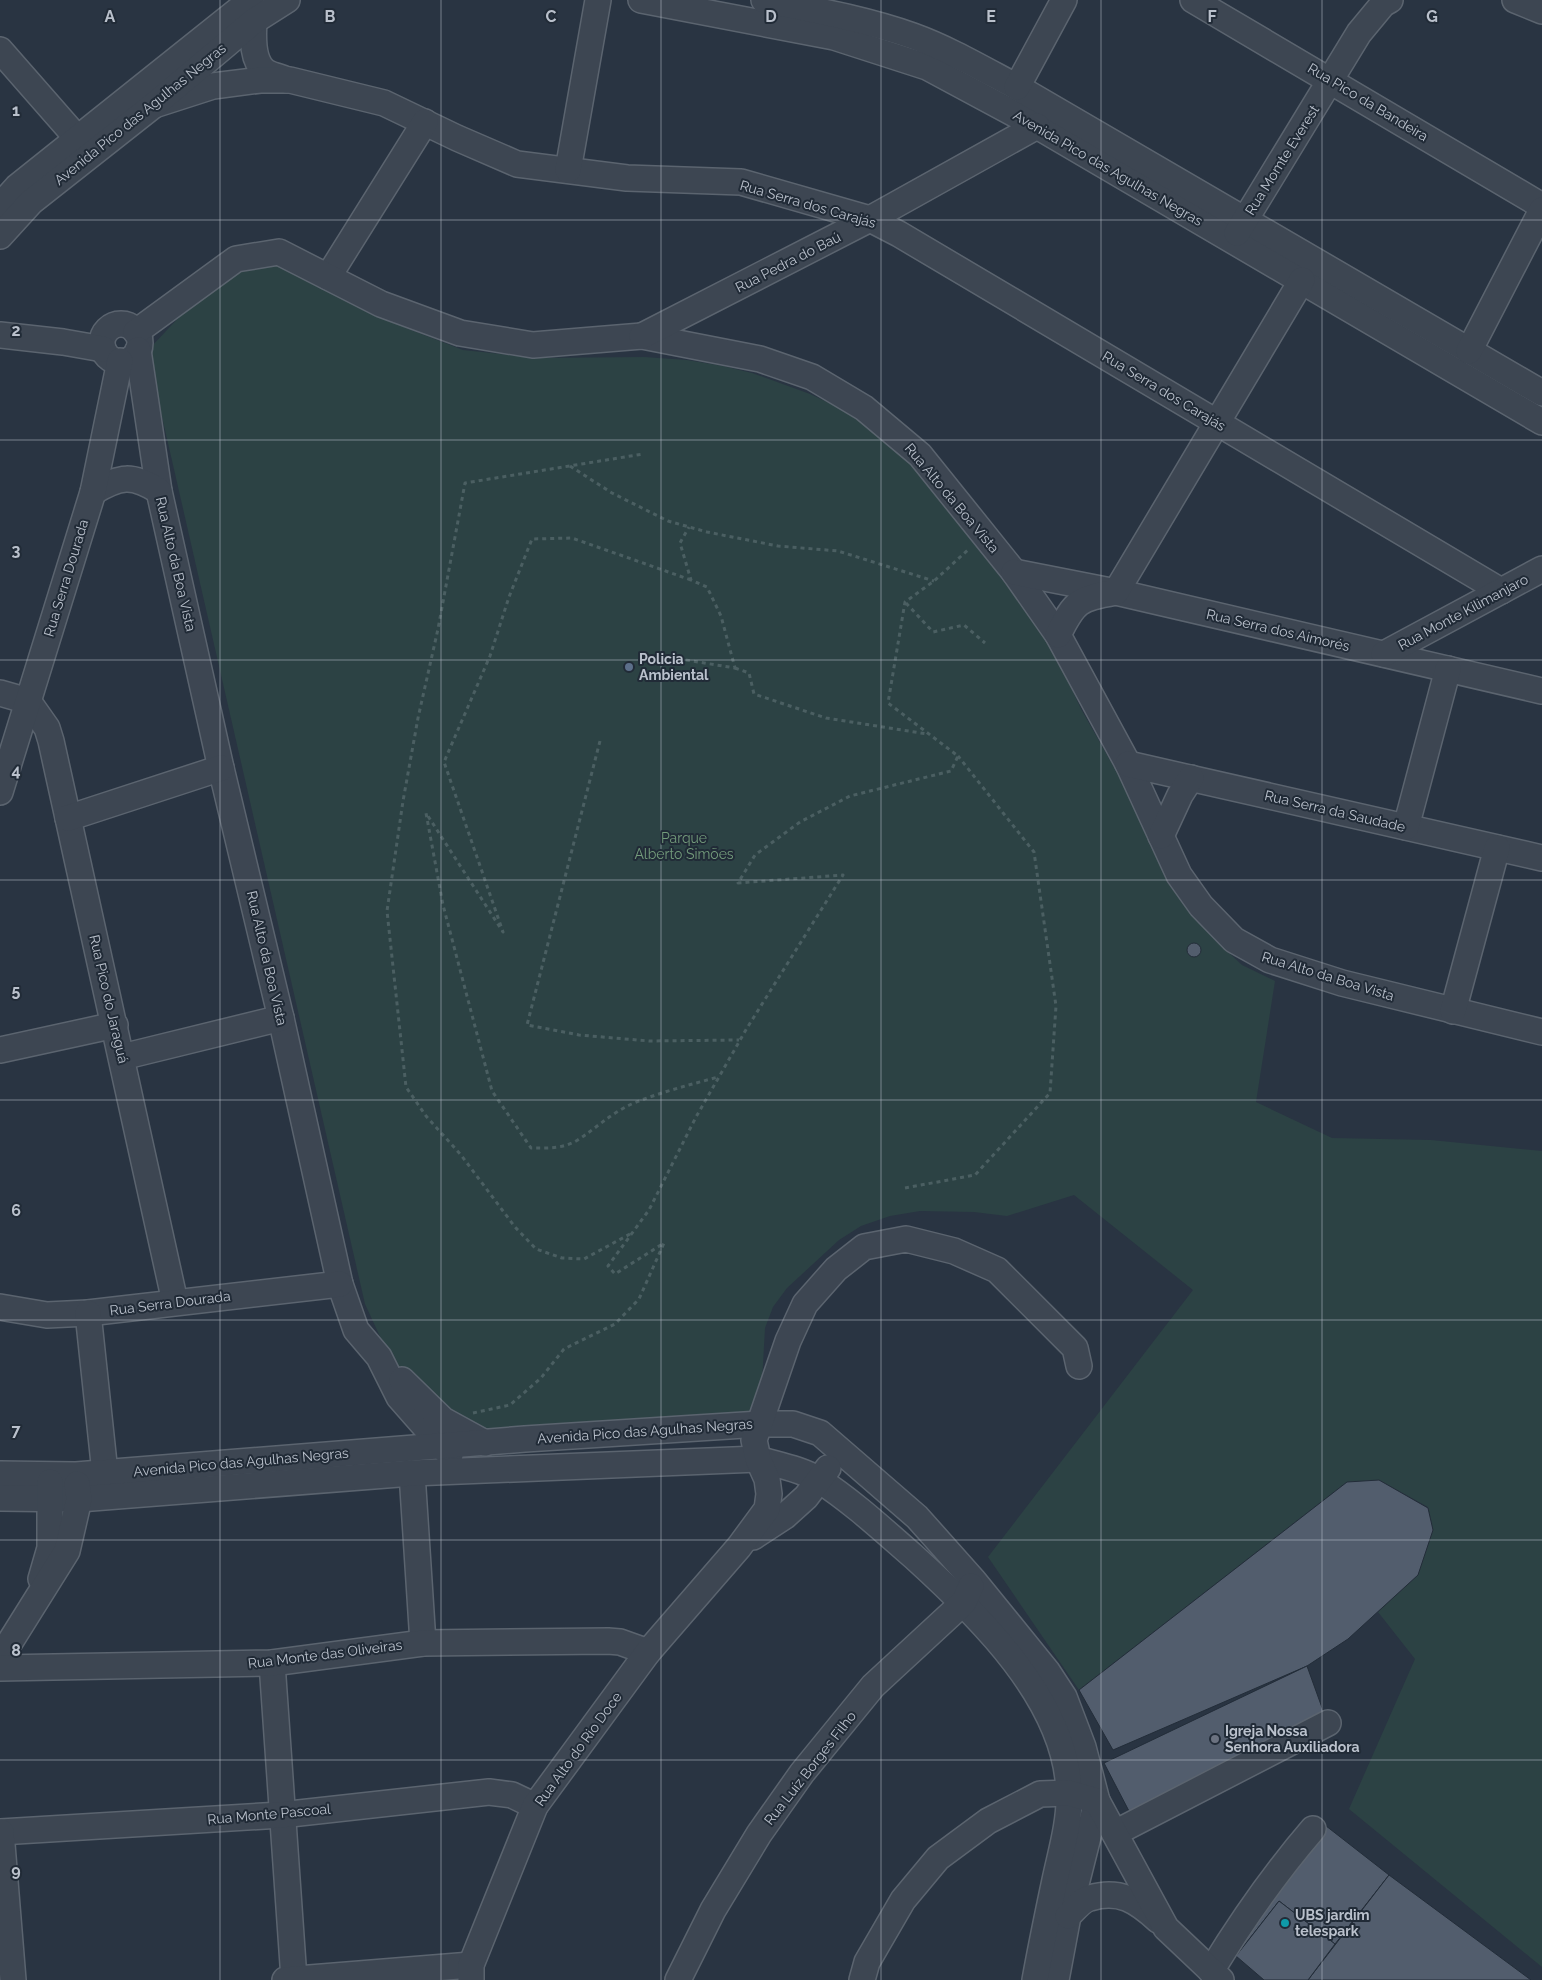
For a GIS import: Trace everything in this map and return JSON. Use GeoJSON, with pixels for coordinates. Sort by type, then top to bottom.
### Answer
{"type":"FeatureCollection","features":[{"type":"Feature","properties":{"kind":"street","name":"Avenida Pico das Agulhas Negras"},"geometry":{"type":"LineString","coordinates":[[0,206],[17,187],[78,139],[253,10],[287,0]]}},
{"type":"Feature","properties":{"kind":"street"},"geometry":{"type":"LineString","coordinates":[[568,170],[598,0]]}},
{"type":"Feature","properties":{"kind":"street","name":"Avenida Pico das Agulhas Negras"},"geometry":{"type":"LineString","coordinates":[[640,0],[859,43],[927,67],[1470,351],[1542,394]]}},
{"type":"Feature","properties":{"kind":"street","name":"Avenida Pico das Agulhas Negras"},"geometry":{"type":"LineString","coordinates":[[764,0],[833,14],[915,37],[955,54],[1017,87],[1239,230],[1302,280],[1542,422]]}},
{"type":"Feature","properties":{"kind":"street"},"geometry":{"type":"LineString","coordinates":[[1017,87],[1064,0]]}},
{"type":"Feature","properties":{"kind":"street","name":"Rua Pico da Bandeira"},"geometry":{"type":"LineString","coordinates":[[1193,0],[1542,206]]}},
{"type":"Feature","properties":{"kind":"street","name":"Rua Momte Everest"},"geometry":{"type":"LineString","coordinates":[[1239,230],[1359,33],[1384,4],[1390,0]]}},
{"type":"Feature","properties":{"kind":"street","name":"Avenida Pico das Agulhas Negras"},"geometry":{"type":"LineString","coordinates":[[0,236],[31,202],[154,105],[253,10]]}},
{"type":"Feature","properties":{"kind":"street"},"geometry":{"type":"LineString","coordinates":[[253,10],[253,40],[256,58],[266,72],[290,80]]}},
{"type":"Feature","properties":{"kind":"street"},"geometry":{"type":"LineString","coordinates":[[0,50],[78,139]]}},
{"type":"Feature","properties":{"kind":"street","name":"Rua Serra dos Carajás"},"geometry":{"type":"LineString","coordinates":[[154,105],[213,86],[260,80],[290,80],[384,103],[517,164],[627,178],[741,182],[870,219],[899,234],[1501,591]]}},
{"type":"Feature","properties":{"kind":"street"},"geometry":{"type":"LineString","coordinates":[[328,277],[425,122]]}},
{"type":"Feature","properties":{"kind":"street","name":"Rua Pedra do Baú"},"geometry":{"type":"LineString","coordinates":[[642,336],[870,219],[1037,126]]}},
{"type":"Feature","properties":{"kind":"street"},"geometry":{"type":"LineString","coordinates":[[1470,351],[1542,210]]}},
{"type":"Feature","properties":{"kind":"street","name":"Rua Alto da Boa Vista"},"geometry":{"type":"LineString","coordinates":[[459,1470],[444,1446],[419,1423],[399,1397],[379,1357],[356,1330],[340,1284],[281,1018],[221,768],[159,491],[148,413],[123,346],[236,259],[279,252],[381,304],[460,332],[533,345],[642,336],[760,358],[812,377],[864,408],[920,455],[1014,572],[1058,635],[1128,764],[1179,875],[1191,894],[1215,922],[1250,951],[1270,960],[1342,983],[1453,1012],[1542,1032]]}},
{"type":"Feature","properties":{"kind":"street"},"geometry":{"type":"LineString","coordinates":[[1058,635],[1068,615],[1080,601],[1116,592],[1218,424],[1302,280]]}},
{"type":"Feature","properties":{"kind":"street"},"geometry":{"type":"LineString","coordinates":[[0,335],[123,346]]}},
{"type":"Feature","properties":{"kind":"street","name":"Rua Serra Dourada"},"geometry":{"type":"LineString","coordinates":[[0,792],[93,492],[123,346]]}},
{"type":"Feature","properties":{"kind":"street"},"geometry":{"type":"LineString","coordinates":[[93,492],[124,478],[140,480],[159,491]]}},
{"type":"Feature","properties":{"kind":"street","name":"Rua Monte Kilimanjaro"},"geometry":{"type":"LineString","coordinates":[[1384,654],[1542,569]]}},
{"type":"Feature","properties":{"kind":"street","name":"Rua Serra dos Aimorés"},"geometry":{"type":"LineString","coordinates":[[1014,572],[1116,592],[1542,692]]}},
{"type":"Feature","properties":{"kind":"street"},"geometry":{"type":"LineString","coordinates":[[1406,827],[1448,670]]}},
{"type":"Feature","properties":{"kind":"street"},"geometry":{"type":"LineString","coordinates":[[0,693],[28,702]]}},
{"type":"Feature","properties":{"kind":"street","name":"Rua Pico do Jaraguá"},"geometry":{"type":"LineString","coordinates":[[28,702],[47,728],[115,1025],[175,1302]]}},
{"type":"Feature","properties":{"kind":"street","name":"Rua Serra da Saudade"},"geometry":{"type":"LineString","coordinates":[[1128,764],[1542,858]]}},
{"type":"Feature","properties":{"kind":"street"},"geometry":{"type":"LineString","coordinates":[[68,818],[221,768]]}},
{"type":"Feature","properties":{"kind":"street"},"geometry":{"type":"LineString","coordinates":[[1161,836],[1180,795],[1191,778]]}},
{"type":"Feature","properties":{"kind":"street"},"geometry":{"type":"LineString","coordinates":[[1453,1012],[1497,848]]}},
{"type":"Feature","properties":{"kind":"street"},"geometry":{"type":"LineString","coordinates":[[122,1057],[281,1018]]}},
{"type":"Feature","properties":{"kind":"street"},"geometry":{"type":"LineString","coordinates":[[0,1050],[115,1025]]}},
{"type":"Feature","properties":{"kind":"street"},"geometry":{"type":"LineString","coordinates":[[739,1547],[766,1508],[769,1494],[768,1479],[758,1460],[754,1440],[788,1340],[805,1304],[836,1269],[864,1247],[906,1239],[954,1251],[997,1270],[1075,1348],[1078,1366]]}},
{"type":"Feature","properties":{"kind":"street","name":"Rua Serra Dourada"},"geometry":{"type":"LineString","coordinates":[[0,1306],[47,1315],[88,1313],[340,1284]]}},
{"type":"Feature","properties":{"kind":"street"},"geometry":{"type":"LineString","coordinates":[[88,1313],[105,1473]]}},
{"type":"Feature","properties":{"kind":"street"},"geometry":{"type":"LineString","coordinates":[[379,1357],[443,1420],[485,1443]]}},
{"type":"Feature","properties":{"kind":"street","name":"Avenida Pico das Agulhas Negras"},"geometry":{"type":"LineString","coordinates":[[77,1487],[105,1473],[485,1443],[760,1424],[792,1424],[820,1433],[917,1517],[1027,1678],[1043,1704],[1058,1738],[1069,1793],[1064,1837],[1035,1980]]}},
{"type":"Feature","properties":{"kind":"street"},"geometry":{"type":"LineString","coordinates":[[739,1547],[785,1516],[806,1497],[818,1479],[832,1464],[835,1446]]}},
{"type":"Feature","properties":{"kind":"street","name":"Avenida Pico das Agulhas Negras"},"geometry":{"type":"LineString","coordinates":[[0,1498],[50,1487],[459,1470],[758,1460],[788,1468],[818,1479],[969,1591],[1047,1670],[1064,1697],[1083,1747],[1097,1801]]}},
{"type":"Feature","properties":{"kind":"street"},"geometry":{"type":"LineString","coordinates":[[412,1472],[423,1642]]}},
{"type":"Feature","properties":{"kind":"street","name":"Avenida Pico das Agulhas Negras"},"geometry":{"type":"LineString","coordinates":[[0,1474],[50,1487]]}},
{"type":"Feature","properties":{"kind":"street"},"geometry":{"type":"LineString","coordinates":[[20,1624],[42,1576],[50,1548],[50,1487]]}},
{"type":"Feature","properties":{"kind":"street"},"geometry":{"type":"LineString","coordinates":[[0,1658],[67,1551],[77,1487]]}},
{"type":"Feature","properties":{"kind":"street","name":"Rua Alto do Rio Doce"},"geometry":{"type":"LineString","coordinates":[[471,1973],[536,1806],[648,1652],[739,1547]]}},
{"type":"Feature","properties":{"kind":"street","name":"Rua Luíz Borges Filho"},"geometry":{"type":"LineString","coordinates":[[678,1980],[713,1910],[759,1834],[802,1773],[874,1686],[969,1591]]}},
{"type":"Feature","properties":{"kind":"street","name":"Rua Monte das Oliveiras"},"geometry":{"type":"LineString","coordinates":[[0,1668],[272,1663],[423,1642],[608,1641],[620,1642],[648,1652]]}},
{"type":"Feature","properties":{"kind":"street"},"geometry":{"type":"LineString","coordinates":[[272,1663],[281,1814],[294,1979]]}},
{"type":"Feature","properties":{"kind":"street"},"geometry":{"type":"LineString","coordinates":[[1115,1833],[1328,1723]]}},
{"type":"Feature","properties":{"kind":"street","name":"Rua Monte Pascoal"},"geometry":{"type":"LineString","coordinates":[[0,1832],[281,1814],[489,1792],[512,1795],[536,1806]]}},
{"type":"Feature","properties":{"kind":"street"},"geometry":{"type":"LineString","coordinates":[[862,1980],[867,1962],[903,1900],[938,1858],[988,1822],[1040,1794],[1069,1793],[1097,1801],[1166,1928]]}},
{"type":"Feature","properties":{"kind":"street"},"geometry":{"type":"LineString","coordinates":[[1056,1980],[1068,1916],[1097,1801]]}},
{"type":"Feature","properties":{"kind":"street"},"geometry":{"type":"LineString","coordinates":[[1068,1916],[1088,1898],[1121,1895],[1138,1902],[1216,1976],[1228,1943],[1277,1874],[1313,1830]]}},
{"type":"Feature","properties":{"kind":"street"},"geometry":{"type":"LineString","coordinates":[[0,1832],[13,1980]]}},
{"type":"Feature","properties":{"kind":"street"},"geometry":{"type":"LineString","coordinates":[[285,1980],[471,1973]]}},
{"type":"Feature","properties":{"kind":"path"},"geometry":{"type":"LineString","coordinates":[[633,1232],[584,1259],[562,1258],[536,1249],[515,1227],[461,1155],[426,1116],[406,1087],[387,911],[418,718],[438,629],[465,483],[643,454]]}},
{"type":"Feature","properties":{"kind":"path"},"geometry":{"type":"LineString","coordinates":[[570,466],[612,493],[668,521],[778,546],[838,551],[934,581]]}},
{"type":"Feature","properties":{"kind":"path"},"geometry":{"type":"LineString","coordinates":[[689,527],[680,543],[691,580]]}},
{"type":"Feature","properties":{"kind":"path"},"geometry":{"type":"LineString","coordinates":[[905,1188],[975,1175],[1050,1093],[1056,1006],[1034,852],[958,756],[888,703],[905,602],[934,581],[983,535]]}},
{"type":"Feature","properties":{"kind":"path"},"geometry":{"type":"LineString","coordinates":[[719,1077],[678,1088],[634,1104],[608,1116],[575,1141],[556,1148],[531,1148],[492,1091],[443,905],[426,813],[503,932],[444,762],[490,656],[509,597],[532,539],[572,538],[707,587],[720,616],[734,668]]}},
{"type":"Feature","properties":{"kind":"path"},"geometry":{"type":"LineString","coordinates":[[905,602],[933,632],[964,625],[985,643]]}},
{"type":"Feature","properties":{"kind":"path"},"geometry":{"type":"LineString","coordinates":[[686,660],[734,668],[749,673],[754,694],[826,718],[929,734]]}},
{"type":"Feature","properties":{"kind":"path"},"geometry":{"type":"LineString","coordinates":[[600,741],[527,1025],[579,1035],[649,1041],[740,1040]]}},
{"type":"Feature","properties":{"kind":"path"},"geometry":{"type":"LineString","coordinates":[[443,1420],[510,1405],[541,1378],[564,1350],[615,1324],[639,1299],[664,1243],[615,1274],[608,1266],[649,1210],[696,1117],[740,1040],[843,875],[738,883],[755,855],[800,822],[850,796],[951,771],[958,756]]}},
{"type":"Feature","properties":{"kind":"green space","name":"Parque Alberto Simões"},"geometry":{"type":"Polygon","coordinates":[[[272,263],[283,266],[406,328],[463,350],[537,358],[644,357],[687,360],[723,366],[752,373],[810,394],[846,411],[879,431],[923,475],[1038,627],[1056,655],[1081,709],[1132,799],[1188,907],[1216,941],[1242,965],[1275,981],[1256,1102],[1332,1138],[1431,1140],[1542,1151],[1542,1967],[1349,1809],[1415,1659],[1378,1612],[1418,1575],[1433,1530],[1428,1507],[1379,1480],[1347,1482],[1079,1690],[988,1557],[1193,1290],[1074,1195],[1007,1216],[974,1212],[920,1211],[890,1216],[861,1226],[839,1240],[787,1288],[773,1307],[765,1328],[761,1400],[753,1415],[486,1437],[438,1408],[402,1372],[383,1343],[365,1304],[149,360],[151,347],[184,312],[235,272],[272,263]]]}},
{"type":"Feature","properties":{"kind":"building"},"geometry":{"type":"Polygon","coordinates":[[[1194,943],[1199,945],[1201,950],[1199,955],[1194,957],[1189,955],[1187,950],[1189,945],[1194,943]]]}},
{"type":"Feature","properties":{"kind":"building"},"geometry":{"type":"Polygon","coordinates":[[[1379,1480],[1428,1508],[1433,1530],[1418,1575],[1348,1639],[1307,1666],[1113,1750],[1079,1690],[1347,1482],[1379,1480]]]}},
{"type":"Feature","properties":{"kind":"building","name":"Igreja Nossa Senhora Auxiliadora"},"geometry":{"type":"Polygon","coordinates":[[[1307,1666],[1325,1716],[1130,1813],[1104,1763],[1307,1666]]]}},
{"type":"Feature","properties":{"kind":"building"},"geometry":{"type":"Polygon","coordinates":[[[1321,1822],[1389,1875],[1335,1944],[1279,1901],[1236,1956],[1226,1952],[1321,1822]]]}},
{"type":"Feature","properties":{"kind":"building"},"geometry":{"type":"Polygon","coordinates":[[[1389,1875],[1531,1980],[1308,1980],[1389,1875]]]}},
{"type":"Feature","properties":{"kind":"building","name":"UBS jardim telespark"},"geometry":{"type":"Polygon","coordinates":[[[1279,1901],[1335,1944],[1308,1980],[1264,1980],[1236,1956],[1279,1901]]]}},
{"type":"Feature","properties":{"kind":"place","name":"Policia Ambiental"},"geometry":{"type":"Point","coordinates":[629,667]}},
{"type":"Feature","properties":{"kind":"place","name":"Igreja Nossa Senhora Auxiliadora"},"geometry":{"type":"Point","coordinates":[1215,1739]}},
{"type":"Feature","properties":{"kind":"place","name":"UBS jardim telespark"},"geometry":{"type":"Point","coordinates":[1285,1923]}}]}
